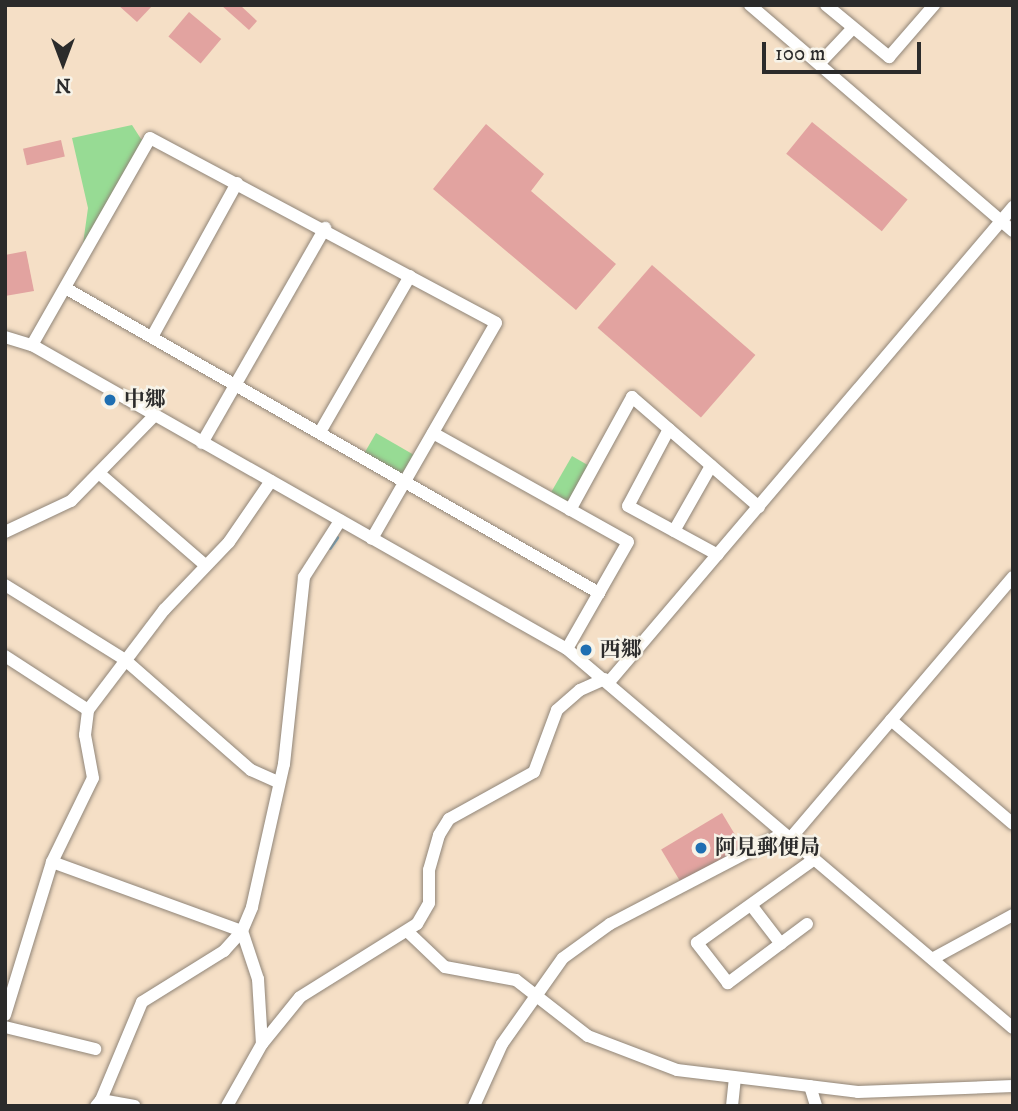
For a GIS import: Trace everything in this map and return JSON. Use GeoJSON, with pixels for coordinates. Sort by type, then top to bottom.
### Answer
{"type":"FeatureCollection","features":[{"type":"Feature","properties":{"kind":"street"},"geometry":{"type":"LineString","coordinates":[[750,5],[1013,231]]}},
{"type":"Feature","properties":{"kind":"street"},"geometry":{"type":"LineString","coordinates":[[826,5],[889,57],[934,5]]}},
{"type":"Feature","properties":{"kind":"street"},"geometry":{"type":"LineString","coordinates":[[818,64],[852,29]]}},
{"type":"Feature","properties":{"kind":"street"},"geometry":{"type":"LineString","coordinates":[[32,345],[67,289],[150,138],[326,228],[496,323],[372,539]]}},
{"type":"Feature","properties":{"kind":"street"},"geometry":{"type":"LineString","coordinates":[[152,337],[237,183]]}},
{"type":"Feature","properties":{"kind":"street"},"geometry":{"type":"LineString","coordinates":[[227,1106],[262,1044],[300,997],[417,925],[429,903],[429,870],[449,819],[534,772],[557,710],[580,690],[607,681],[718,555],[1013,207]]}},
{"type":"Feature","properties":{"kind":"street"},"geometry":{"type":"LineString","coordinates":[[202,443],[326,228]]}},
{"type":"Feature","properties":{"kind":"street"},"geometry":{"type":"LineString","coordinates":[[320,432],[410,276]]}},
{"type":"Feature","properties":{"kind":"street"},"geometry":{"type":"LineString","coordinates":[[67,289],[599,593]]}},
{"type":"Feature","properties":{"kind":"street"},"geometry":{"type":"LineString","coordinates":[[5,337],[32,345],[566,649],[607,681],[785,837],[1013,1028]]}},
{"type":"Feature","properties":{"kind":"street"},"geometry":{"type":"LineString","coordinates":[[570,510],[632,397],[759,507]]}},
{"type":"Feature","properties":{"kind":"street"},"geometry":{"type":"LineString","coordinates":[[5,532],[71,501],[155,415]]}},
{"type":"Feature","properties":{"kind":"street"},"geometry":{"type":"LineString","coordinates":[[668,429],[628,506],[718,555]]}},
{"type":"Feature","properties":{"kind":"street"},"geometry":{"type":"LineString","coordinates":[[433,433],[628,542],[566,649]]}},
{"type":"Feature","properties":{"kind":"street"},"geometry":{"type":"LineString","coordinates":[[674,531],[711,466]]}},
{"type":"Feature","properties":{"kind":"street"},"geometry":{"type":"LineString","coordinates":[[100,474],[205,565]]}},
{"type":"Feature","properties":{"kind":"street"},"geometry":{"type":"LineString","coordinates":[[5,1015],[52,862],[93,778],[85,735],[88,710],[124,659],[205,565],[229,542],[271,481]]}},
{"type":"Feature","properties":{"kind":"street"},"geometry":{"type":"LineString","coordinates":[[134,1106],[98,1103],[142,1002],[224,951],[242,931],[252,907],[289,725],[292,661],[304,577],[340,521]]}},
{"type":"Feature","properties":{"kind":"street"},"geometry":{"type":"LineString","coordinates":[[474,1106],[502,1044],[534,995],[585,938],[785,837],[891,720],[1013,577]]}},
{"type":"Feature","properties":{"kind":"street"},"geometry":{"type":"LineString","coordinates":[[5,584],[124,659],[251,770],[278,782]]}},
{"type":"Feature","properties":{"kind":"street"},"geometry":{"type":"LineString","coordinates":[[5,656],[88,710]]}},
{"type":"Feature","properties":{"kind":"street"},"geometry":{"type":"LineString","coordinates":[[891,720],[1013,824]]}},
{"type":"Feature","properties":{"kind":"street"},"geometry":{"type":"LineString","coordinates":[[807,924],[728,983],[697,943],[813,860]]}},
{"type":"Feature","properties":{"kind":"street"},"geometry":{"type":"LineString","coordinates":[[52,862],[242,931]]}},
{"type":"Feature","properties":{"kind":"street"},"geometry":{"type":"LineString","coordinates":[[751,905],[781,944]]}},
{"type":"Feature","properties":{"kind":"street"},"geometry":{"type":"LineString","coordinates":[[932,959],[1013,915]]}},
{"type":"Feature","properties":{"kind":"street"},"geometry":{"type":"LineString","coordinates":[[242,931],[258,979],[262,1044]]}},
{"type":"Feature","properties":{"kind":"street"},"geometry":{"type":"LineString","coordinates":[[407,931],[445,967],[516,980],[606,1045],[677,1070],[858,1092],[1013,1086]]}},
{"type":"Feature","properties":{"kind":"street"},"geometry":{"type":"LineString","coordinates":[[5,1027],[95,1049]]}},
{"type":"Feature","properties":{"kind":"street"},"geometry":{"type":"LineString","coordinates":[[732,1106],[735,1079]]}},
{"type":"Feature","properties":{"kind":"street"},"geometry":{"type":"LineString","coordinates":[[810,1086],[816,1106]]}},
{"type":"Feature","properties":{"kind":"green space"},"geometry":{"type":"Polygon","coordinates":[[[132,125],[141,139],[148,138],[83,244],[88,208],[72,138],[132,125]]]}},
{"type":"Feature","properties":{"kind":"green space"},"geometry":{"type":"Polygon","coordinates":[[[376,433],[419,458],[405,482],[362,457],[376,433]]]}},
{"type":"Feature","properties":{"kind":"green space"},"geometry":{"type":"Polygon","coordinates":[[[572,456],[593,468],[568,510],[548,498],[572,456]]]}},
{"type":"Feature","properties":{"kind":"building"},"geometry":{"type":"Polygon","coordinates":[[[118,5],[153,5],[137,22],[118,5]]]}},
{"type":"Feature","properties":{"kind":"building"},"geometry":{"type":"Polygon","coordinates":[[[221,5],[240,5],[257,21],[249,30],[221,5]]]}},
{"type":"Feature","properties":{"kind":"building"},"geometry":{"type":"Polygon","coordinates":[[[189,12],[221,39],[201,64],[168,37],[189,12]]]}},
{"type":"Feature","properties":{"kind":"building"},"geometry":{"type":"Polygon","coordinates":[[[812,122],[908,199],[882,231],[786,154],[812,122]]]}},
{"type":"Feature","properties":{"kind":"building"},"geometry":{"type":"Polygon","coordinates":[[[486,124],[544,174],[531,191],[616,264],[576,310],[433,189],[486,124]]]}},
{"type":"Feature","properties":{"kind":"building"},"geometry":{"type":"Polygon","coordinates":[[[61,140],[65,157],[27,165],[23,149],[61,140]]]}},
{"type":"Feature","properties":{"kind":"building"},"geometry":{"type":"Polygon","coordinates":[[[26,251],[34,291],[5,296],[5,255],[26,251]]]}},
{"type":"Feature","properties":{"kind":"building"},"geometry":{"type":"Polygon","coordinates":[[[652,265],[755,355],[701,418],[598,328],[652,265]]]}},
{"type":"Feature","properties":{"kind":"building"},"geometry":{"type":"Polygon","coordinates":[[[722,813],[742,846],[681,883],[661,850],[722,813]]]}},
{"type":"Feature","properties":{"kind":"waterway"},"geometry":{"type":"LineString","coordinates":[[330,548],[337,538]]}},
{"type":"Feature","properties":{"kind":"place","name":"中郷"},"geometry":{"type":"Point","coordinates":[110,400]}},
{"type":"Feature","properties":{"kind":"place","name":"西郷"},"geometry":{"type":"Point","coordinates":[586,650]}},
{"type":"Feature","properties":{"kind":"place","name":"阿見郵便局"},"geometry":{"type":"Point","coordinates":[701,848]}}]}
